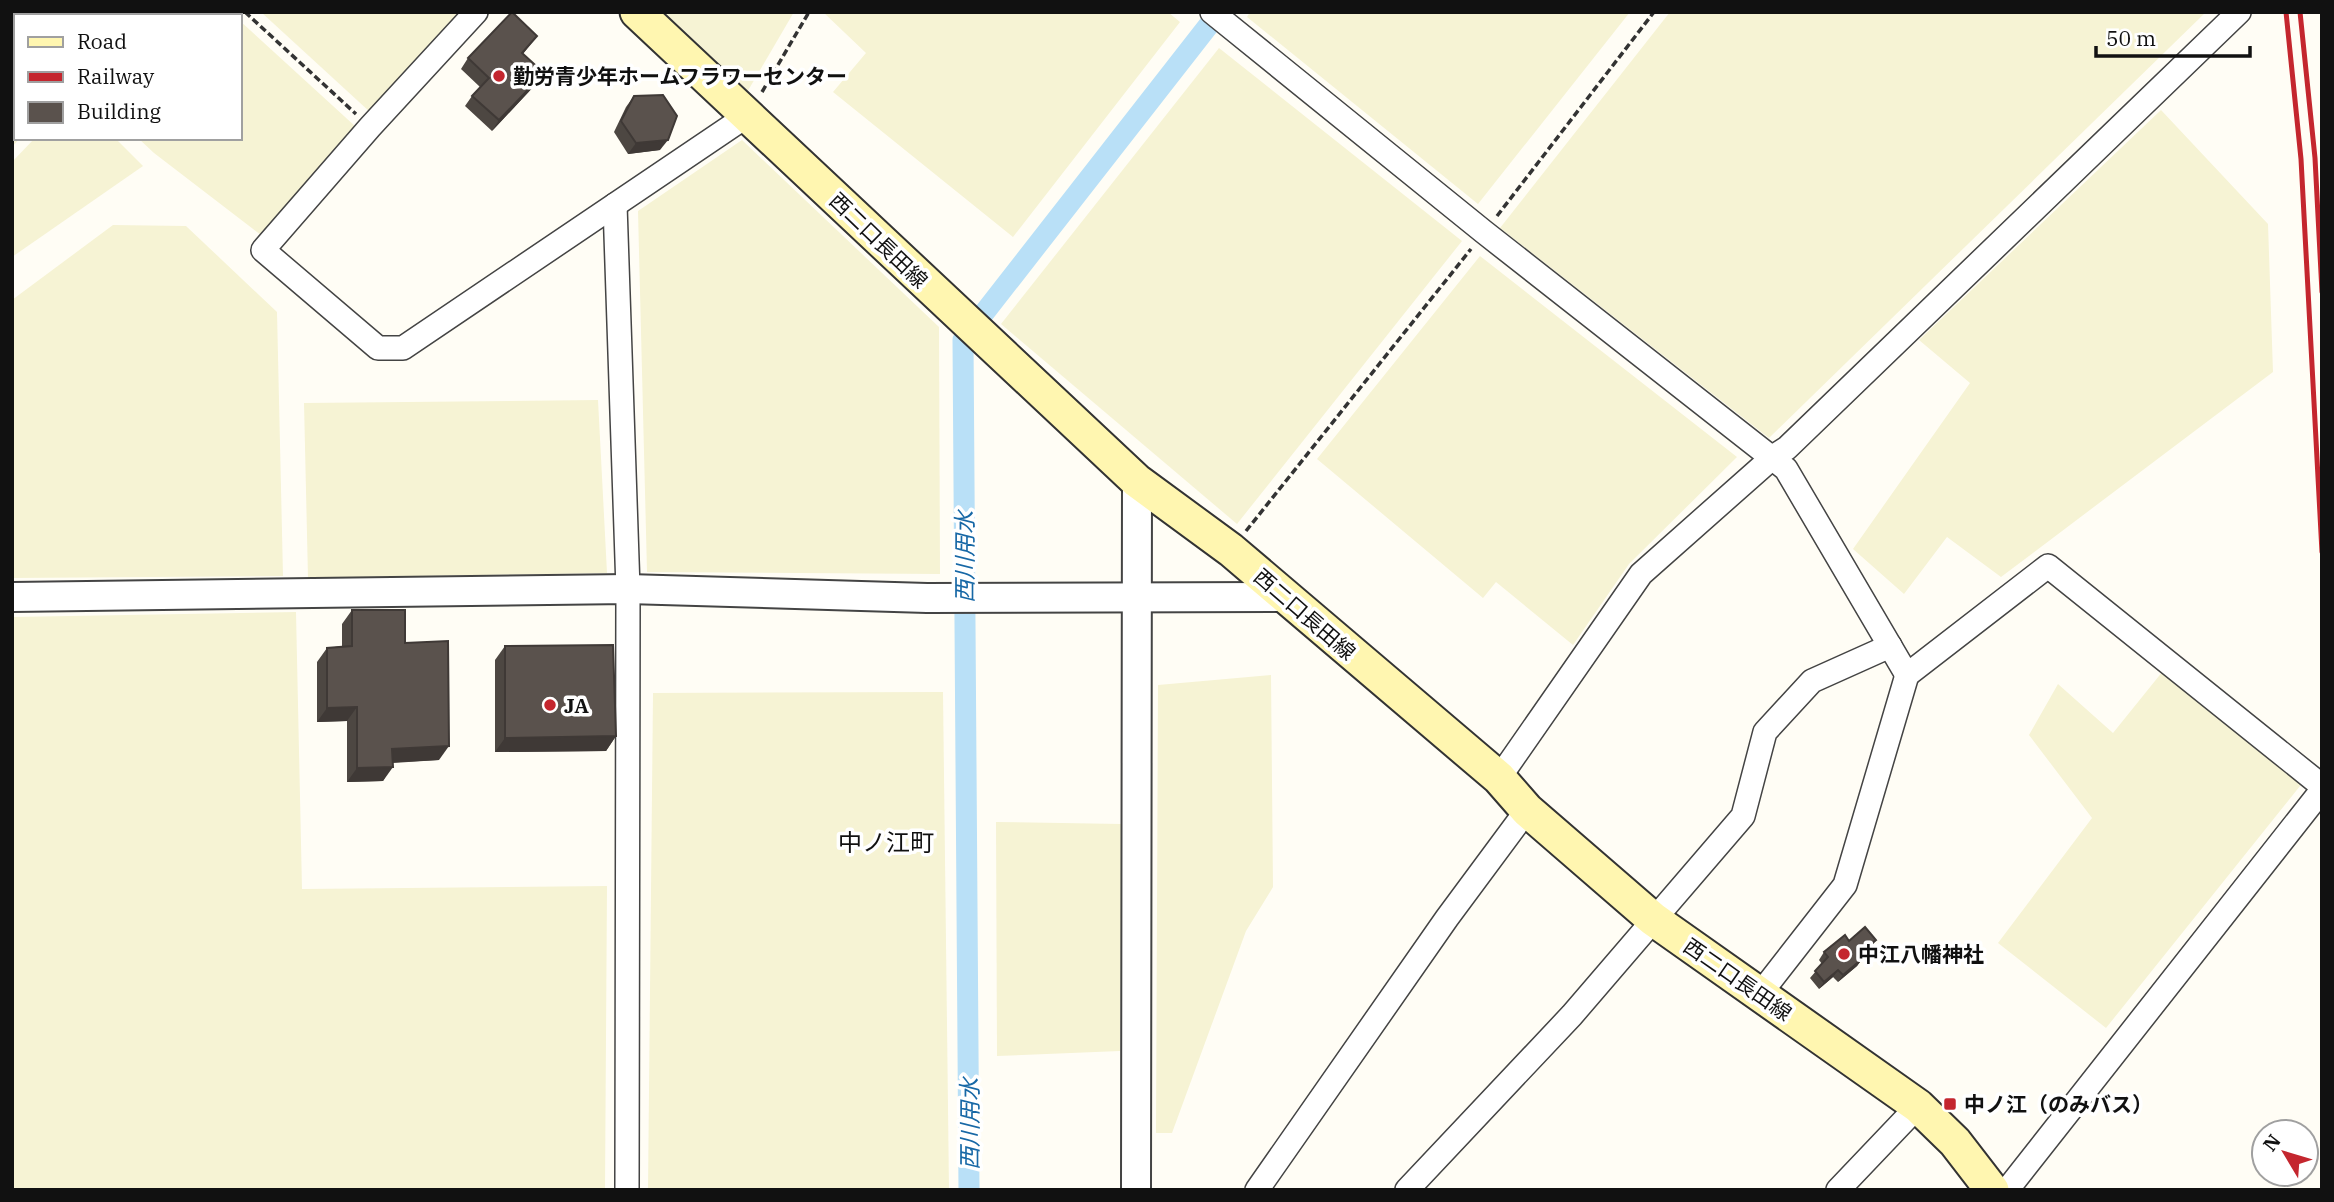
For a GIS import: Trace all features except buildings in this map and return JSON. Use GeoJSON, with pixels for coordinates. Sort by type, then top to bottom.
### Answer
{"type":"FeatureCollection","features":[{"type":"Feature","properties":{"kind":"main road","name":"西二口長田線"},"geometry":{"type":"LineString","coordinates":[[636,12],[1137,481],[1231,550],[1283,597],[1499,778],[1527,810],[1653,919],[1918,1106],[1955,1142],[1992,1190]]}},
{"type":"Feature","properties":{"kind":"street"},"geometry":{"type":"LineString","coordinates":[[476,12],[370,127],[263,250],[378,348],[403,348],[748,115]]}},
{"type":"Feature","properties":{"kind":"street"},"geometry":{"type":"LineString","coordinates":[[1212,12],[1484,232],[1786,469],[1907,675]]}},
{"type":"Feature","properties":{"kind":"street"},"geometry":{"type":"LineString","coordinates":[[1499,778],[1640,574],[1773,457],[1787,448],[2239,12]]}},
{"type":"Feature","properties":{"kind":"street"},"geometry":{"type":"LineString","coordinates":[[615,205],[628,589],[627,1190]]}},
{"type":"Feature","properties":{"kind":"street"},"geometry":{"type":"LineString","coordinates":[[1136,1190],[1137,481]]}},
{"type":"Feature","properties":{"kind":"street"},"geometry":{"type":"LineString","coordinates":[[1760,994],[1845,885],[1907,675],[2048,566],[2322,788],[2007,1190]]}},
{"type":"Feature","properties":{"kind":"street"},"geometry":{"type":"LineString","coordinates":[[12,597],[628,589],[927,598],[1283,597]]}},
{"type":"Feature","properties":{"kind":"street"},"geometry":{"type":"LineString","coordinates":[[1407,1190],[1572,1015],[1743,816],[1765,732],[1812,681],[1889,646]]}},
{"type":"Feature","properties":{"kind":"street"},"geometry":{"type":"LineString","coordinates":[[1257,1190],[1447,918],[1527,810]]}},
{"type":"Feature","properties":{"kind":"street"},"geometry":{"type":"LineString","coordinates":[[1838,1190],[1918,1106]]}},
{"type":"Feature","properties":{"kind":"path"},"geometry":{"type":"LineString","coordinates":[[245,12],[370,127]]}},
{"type":"Feature","properties":{"kind":"path"},"geometry":{"type":"LineString","coordinates":[[748,115],[809,12]]}},
{"type":"Feature","properties":{"kind":"path"},"geometry":{"type":"LineString","coordinates":[[1231,550],[1484,232],[1654,12]]}},
{"type":"Feature","properties":{"kind":"shaded area"},"geometry":{"type":"Polygon","coordinates":[[[12,12],[135,12],[14,14],[14,140],[18,140],[12,147],[12,12]]]}},
{"type":"Feature","properties":{"kind":"shaded area"},"geometry":{"type":"Polygon","coordinates":[[[261,12],[460,12],[370,112],[261,12]]]}},
{"type":"Feature","properties":{"kind":"shaded area"},"geometry":{"type":"Polygon","coordinates":[[[659,12],[794,12],[746,94],[659,12]]]}},
{"type":"Feature","properties":{"kind":"shaded area"},"geometry":{"type":"Polygon","coordinates":[[[823,12],[1168,12],[1180,22],[1013,237],[833,92],[866,53],[823,12]]]}},
{"type":"Feature","properties":{"kind":"shaded area"},"geometry":{"type":"Polygon","coordinates":[[[1250,12],[1630,12],[1478,204],[1247,17],[1250,12]]]}},
{"type":"Feature","properties":{"kind":"shaded area"},"geometry":{"type":"Polygon","coordinates":[[[1670,12],[2206,12],[1769,438],[1500,228],[1670,12]]]}},
{"type":"Feature","properties":{"kind":"shaded area"},"geometry":{"type":"Polygon","coordinates":[[[242,23],[356,127],[261,235],[140,140],[242,140],[242,23]]]}},
{"type":"Feature","properties":{"kind":"shaded area"},"geometry":{"type":"Polygon","coordinates":[[[1219,48],[1462,241],[1237,524],[1001,324],[1219,48]]]}},
{"type":"Feature","properties":{"kind":"shaded area"},"geometry":{"type":"Polygon","coordinates":[[[2161,110],[2268,224],[2273,372],[2001,577],[1947,537],[1904,594],[1853,549],[1970,383],[1919,340],[2161,110]]]}},
{"type":"Feature","properties":{"kind":"shaded area"},"geometry":{"type":"Polygon","coordinates":[[[33,140],[117,140],[143,166],[12,257],[12,162],[33,140]]]}},
{"type":"Feature","properties":{"kind":"shaded area"},"geometry":{"type":"Polygon","coordinates":[[[742,140],[939,327],[940,574],[647,572],[638,211],[742,140]]]}},
{"type":"Feature","properties":{"kind":"shaded area"},"geometry":{"type":"Polygon","coordinates":[[[113,225],[186,226],[277,312],[283,576],[12,578],[12,300],[113,225]]]}},
{"type":"Feature","properties":{"kind":"shaded area"},"geometry":{"type":"Polygon","coordinates":[[[1480,256],[1737,457],[1629,564],[1573,645],[1496,582],[1483,598],[1317,459],[1480,256]]]}},
{"type":"Feature","properties":{"kind":"shaded area"},"geometry":{"type":"Polygon","coordinates":[[[598,400],[607,573],[308,578],[304,403],[598,400]]]}},
{"type":"Feature","properties":{"kind":"shaded area"},"geometry":{"type":"Polygon","coordinates":[[[296,612],[302,889],[607,886],[605,1190],[12,1190],[12,617],[296,612]]]}},
{"type":"Feature","properties":{"kind":"shaded area"},"geometry":{"type":"Polygon","coordinates":[[[2163,671],[2304,781],[2106,1028],[1998,943],[2092,818],[2029,735],[2058,684],[2113,733],[2163,671]]]}},
{"type":"Feature","properties":{"kind":"shaded area"},"geometry":{"type":"Polygon","coordinates":[[[1271,675],[1273,887],[1246,931],[1172,1133],[1156,1133],[1158,685],[1271,675]]]}},
{"type":"Feature","properties":{"kind":"shaded area"},"geometry":{"type":"Polygon","coordinates":[[[943,692],[949,1190],[648,1190],[653,693],[943,692]]]}},
{"type":"Feature","properties":{"kind":"shaded area"},"geometry":{"type":"Polygon","coordinates":[[[996,822],[1122,824],[1120,1051],[997,1056],[996,822]]]}},
{"type":"Feature","properties":{"kind":"waterway","name":"西川用水"},"geometry":{"type":"LineString","coordinates":[[969,1190],[963,340],[1219,12]]}},
{"type":"Feature","properties":{"kind":"railway"},"geometry":{"type":"LineString","coordinates":[[2286,12],[2301,159],[2322,552]]}},
{"type":"Feature","properties":{"kind":"railway"},"geometry":{"type":"LineString","coordinates":[[2300,12],[2315,158],[2322,292]]}},
{"type":"Feature","properties":{"kind":"place","name":"勤労青少年ホームフラワーセンター"},"geometry":{"type":"Point","coordinates":[499,76]}},
{"type":"Feature","properties":{"kind":"place","name":"JA"},"geometry":{"type":"Point","coordinates":[550,705]}},
{"type":"Feature","properties":{"kind":"place","name":"中江八幡神社"},"geometry":{"type":"Point","coordinates":[1844,954]}},
{"type":"Feature","properties":{"kind":"place","name":"中ノ江（のみバス）"},"geometry":{"type":"Point","coordinates":[1950,1104]}},
{"type":"Feature","properties":{"kind":"district","name":"中ノ江町"},"geometry":{"type":"Point","coordinates":[886,842]}}]}
